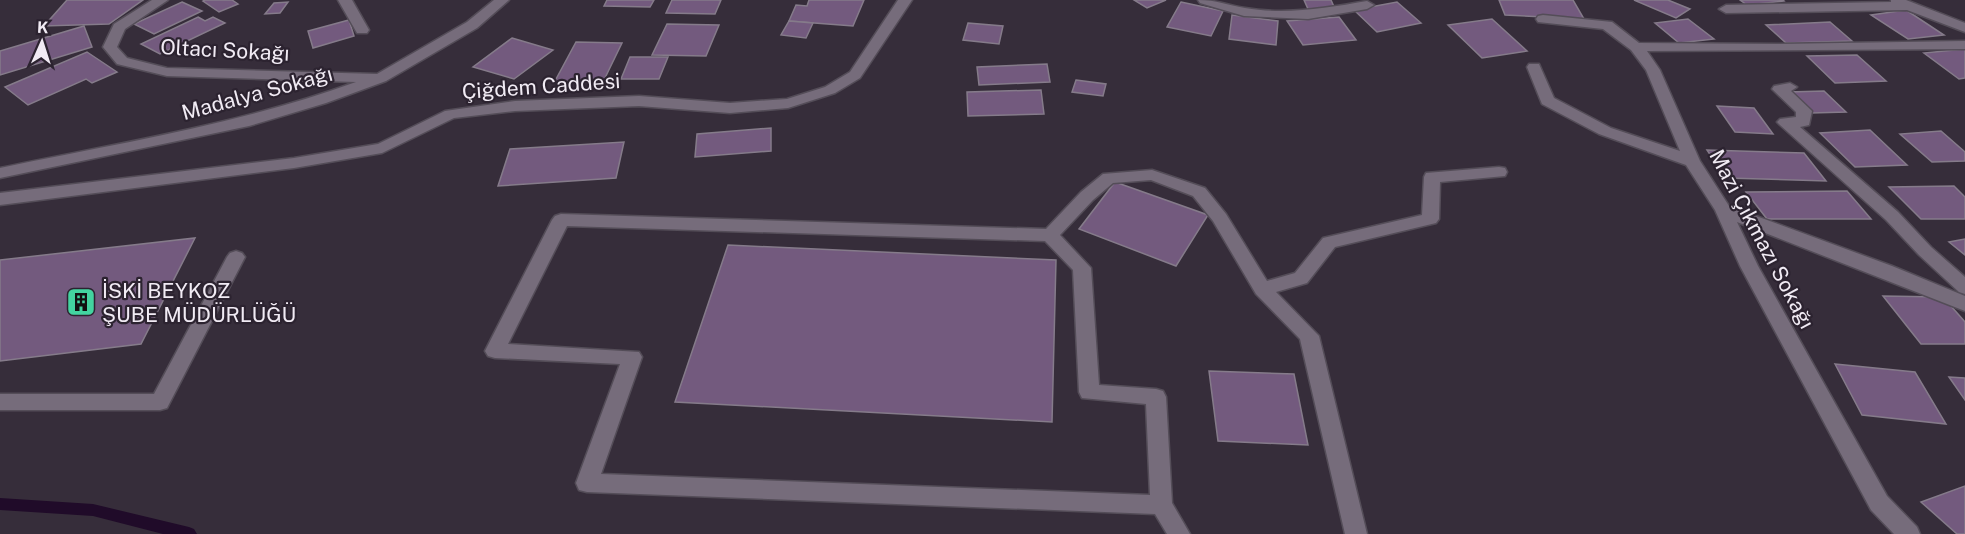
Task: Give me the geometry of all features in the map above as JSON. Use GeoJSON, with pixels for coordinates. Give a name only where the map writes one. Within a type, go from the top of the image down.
{"type":"FeatureCollection","features":[{"type":"Feature","properties":{"kind":"street","name":"Oltacı Sokağı"},"geometry":{"type":"LineString","coordinates":[[161,0],[119,27],[110,47],[122,62],[167,72],[381,78]]}},
{"type":"Feature","properties":{"kind":"street"},"geometry":{"type":"LineString","coordinates":[[345,0],[362,30]]}},
{"type":"Feature","properties":{"kind":"street","name":"Madalya Sokağı"},"geometry":{"type":"LineString","coordinates":[[0,173],[249,121],[321,100],[381,78],[472,25],[502,0]]}},
{"type":"Feature","properties":{"kind":"street","name":"Çiğdem Caddesi"},"geometry":{"type":"LineString","coordinates":[[0,199],[294,163],[382,148],[450,114],[515,106],[639,101],[730,108],[788,103],[830,90],[855,75],[905,0]]}},
{"type":"Feature","properties":{"kind":"street"},"geometry":{"type":"LineString","coordinates":[[1205,0],[1244,12],[1308,15],[1366,4]]}},
{"type":"Feature","properties":{"kind":"street"},"geometry":{"type":"LineString","coordinates":[[1726,9],[1901,3],[1965,28]]}},
{"type":"Feature","properties":{"kind":"street","name":"Mazi Çıkmazı Sokağı"},"geometry":{"type":"LineString","coordinates":[[1543,19],[1607,25],[1636,46],[1653,69],[1692,161],[1723,210],[1749,266],[1879,503],[1909,534]]}},
{"type":"Feature","properties":{"kind":"street"},"geometry":{"type":"LineString","coordinates":[[1636,46],[1779,48],[1965,45]]}},
{"type":"Feature","properties":{"kind":"street"},"geometry":{"type":"LineString","coordinates":[[1534,67],[1547,100],[1605,131],[1692,161]]}},
{"type":"Feature","properties":{"kind":"street"},"geometry":{"type":"LineString","coordinates":[[1790,87],[1779,89],[1804,111],[1804,122],[1785,122],[1892,216],[1925,251],[1965,287]]}},
{"type":"Feature","properties":{"kind":"street"},"geometry":{"type":"LineString","coordinates":[[1262,289],[1301,278],[1329,242],[1430,219],[1432,177],[1499,172]]}},
{"type":"Feature","properties":{"kind":"street"},"geometry":{"type":"LineString","coordinates":[[1050,235],[1087,196],[1109,178],[1152,175],[1199,192],[1220,218],[1262,289],[1310,336],[1356,534]]}},
{"type":"Feature","properties":{"kind":"street"},"geometry":{"type":"LineString","coordinates":[[1723,210],[1886,271],[1965,304]]}},
{"type":"Feature","properties":{"kind":"street"},"geometry":{"type":"LineString","coordinates":[[1161,505],[588,483],[632,357],[495,351],[561,220],[1050,235],[1082,268],[1089,392],[1156,397],[1161,505],[1179,534]]}},
{"type":"Feature","properties":{"kind":"street"},"geometry":{"type":"LineString","coordinates":[[0,402],[160,402],[236,257]]}},
{"type":"Feature","properties":{"kind":"building"},"geometry":{"type":"Polygon","coordinates":[[[67,0],[143,0],[109,24],[44,26],[67,0]]]}},
{"type":"Feature","properties":{"kind":"building"},"geometry":{"type":"Polygon","coordinates":[[[232,0],[238,4],[219,12],[203,1],[232,0]]]}},
{"type":"Feature","properties":{"kind":"building"},"geometry":{"type":"Polygon","coordinates":[[[607,0],[654,0],[650,7],[604,6],[607,0]]]}},
{"type":"Feature","properties":{"kind":"building"},"geometry":{"type":"Polygon","coordinates":[[[672,0],[721,0],[715,14],[666,13],[672,0]]]}},
{"type":"Feature","properties":{"kind":"building"},"geometry":{"type":"Polygon","coordinates":[[[809,0],[864,0],[853,26],[789,21],[796,5],[807,6],[809,0]]]}},
{"type":"Feature","properties":{"kind":"building"},"geometry":{"type":"Polygon","coordinates":[[[1134,0],[1166,0],[1147,8],[1134,0]]]}},
{"type":"Feature","properties":{"kind":"building"},"geometry":{"type":"Polygon","coordinates":[[[1304,0],[1331,0],[1335,9],[1308,9],[1304,0]]]}},
{"type":"Feature","properties":{"kind":"building"},"geometry":{"type":"Polygon","coordinates":[[[1499,0],[1573,0],[1584,19],[1505,15],[1499,0]]]}},
{"type":"Feature","properties":{"kind":"building"},"geometry":{"type":"Polygon","coordinates":[[[1634,0],[1668,0],[1690,9],[1676,18],[1634,0]]]}},
{"type":"Feature","properties":{"kind":"building"},"geometry":{"type":"Polygon","coordinates":[[[1740,0],[1783,0],[1784,1],[1747,5],[1740,0]]]}},
{"type":"Feature","properties":{"kind":"building"},"geometry":{"type":"Polygon","coordinates":[[[182,2],[202,11],[154,34],[134,24],[182,2]]]}},
{"type":"Feature","properties":{"kind":"building"},"geometry":{"type":"Polygon","coordinates":[[[288,2],[280,13],[265,14],[274,3],[288,2]]]}},
{"type":"Feature","properties":{"kind":"building"},"geometry":{"type":"Polygon","coordinates":[[[1181,2],[1223,11],[1211,36],[1167,27],[1181,2]]]}},
{"type":"Feature","properties":{"kind":"building"},"geometry":{"type":"Polygon","coordinates":[[[1397,2],[1421,23],[1377,32],[1354,10],[1397,2]]]}},
{"type":"Feature","properties":{"kind":"building"},"geometry":{"type":"Polygon","coordinates":[[[1906,10],[1944,35],[1908,39],[1871,15],[1906,10]]]}},
{"type":"Feature","properties":{"kind":"building"},"geometry":{"type":"Polygon","coordinates":[[[1232,15],[1278,21],[1276,45],[1229,39],[1232,15]]]}},
{"type":"Feature","properties":{"kind":"building"},"geometry":{"type":"Polygon","coordinates":[[[198,17],[205,21],[213,17],[225,23],[160,54],[141,44],[198,17]]]}},
{"type":"Feature","properties":{"kind":"building"},"geometry":{"type":"Polygon","coordinates":[[[1339,17],[1356,40],[1303,45],[1287,21],[1339,17]]]}},
{"type":"Feature","properties":{"kind":"building"},"geometry":{"type":"Polygon","coordinates":[[[1492,19],[1527,51],[1482,58],[1448,25],[1492,19]]]}},
{"type":"Feature","properties":{"kind":"building"},"geometry":{"type":"Polygon","coordinates":[[[1688,19],[1714,39],[1679,43],[1655,23],[1688,19]]]}},
{"type":"Feature","properties":{"kind":"building"},"geometry":{"type":"Polygon","coordinates":[[[349,20],[354,36],[313,48],[308,31],[349,20]]]}},
{"type":"Feature","properties":{"kind":"building"},"geometry":{"type":"Polygon","coordinates":[[[789,21],[813,23],[806,38],[781,35],[789,21]]]}},
{"type":"Feature","properties":{"kind":"building"},"geometry":{"type":"Polygon","coordinates":[[[1830,22],[1852,41],[1786,43],[1766,25],[1830,22]]]}},
{"type":"Feature","properties":{"kind":"building"},"geometry":{"type":"Polygon","coordinates":[[[968,23],[1003,26],[999,44],[963,40],[968,23]]]}},
{"type":"Feature","properties":{"kind":"building"},"geometry":{"type":"Polygon","coordinates":[[[667,24],[719,25],[706,56],[652,55],[667,24]]]}},
{"type":"Feature","properties":{"kind":"building"},"geometry":{"type":"Polygon","coordinates":[[[84,26],[92,47],[0,75],[0,51],[84,26]]]}},
{"type":"Feature","properties":{"kind":"building"},"geometry":{"type":"Polygon","coordinates":[[[512,38],[553,50],[514,79],[473,67],[512,38]]]}},
{"type":"Feature","properties":{"kind":"building"},"geometry":{"type":"Polygon","coordinates":[[[576,42],[622,43],[603,82],[555,81],[576,42]]]}},
{"type":"Feature","properties":{"kind":"building"},"geometry":{"type":"Polygon","coordinates":[[[1965,49],[1965,78],[1959,79],[1924,53],[1965,49]]]}},
{"type":"Feature","properties":{"kind":"building"},"geometry":{"type":"Polygon","coordinates":[[[87,52],[117,72],[92,83],[86,79],[28,105],[5,87],[87,52]]]}},
{"type":"Feature","properties":{"kind":"building"},"geometry":{"type":"Polygon","coordinates":[[[1857,55],[1886,81],[1835,83],[1807,56],[1857,55]]]}},
{"type":"Feature","properties":{"kind":"building"},"geometry":{"type":"Polygon","coordinates":[[[630,57],[668,57],[659,79],[621,79],[630,57]]]}},
{"type":"Feature","properties":{"kind":"building"},"geometry":{"type":"Polygon","coordinates":[[[1047,64],[1050,82],[979,85],[977,67],[1047,64]]]}},
{"type":"Feature","properties":{"kind":"building"},"geometry":{"type":"Polygon","coordinates":[[[1076,80],[1106,84],[1103,96],[1072,92],[1076,80]]]}},
{"type":"Feature","properties":{"kind":"building"},"geometry":{"type":"Polygon","coordinates":[[[1041,90],[1044,114],[968,116],[967,92],[1041,90]]]}},
{"type":"Feature","properties":{"kind":"building"},"geometry":{"type":"Polygon","coordinates":[[[1824,91],[1846,112],[1811,113],[1789,92],[1824,91]]]}},
{"type":"Feature","properties":{"kind":"building"},"geometry":{"type":"Polygon","coordinates":[[[1717,106],[1754,108],[1773,134],[1735,132],[1717,106]]]}},
{"type":"Feature","properties":{"kind":"building"},"geometry":{"type":"Polygon","coordinates":[[[771,128],[771,151],[695,157],[697,134],[771,128]]]}},
{"type":"Feature","properties":{"kind":"building"},"geometry":{"type":"Polygon","coordinates":[[[1870,130],[1907,165],[1855,167],[1820,133],[1870,130]]]}},
{"type":"Feature","properties":{"kind":"building"},"geometry":{"type":"Polygon","coordinates":[[[1941,131],[1965,152],[1965,161],[1932,162],[1900,134],[1941,131]]]}},
{"type":"Feature","properties":{"kind":"building"},"geometry":{"type":"Polygon","coordinates":[[[624,142],[616,178],[498,186],[510,149],[624,142]]]}},
{"type":"Feature","properties":{"kind":"building"},"geometry":{"type":"Polygon","coordinates":[[[1707,150],[1804,153],[1826,181],[1726,178],[1707,150]]]}},
{"type":"Feature","properties":{"kind":"building"},"geometry":{"type":"Polygon","coordinates":[[[1115,182],[1208,215],[1176,266],[1079,229],[1115,182]]]}},
{"type":"Feature","properties":{"kind":"building"},"geometry":{"type":"Polygon","coordinates":[[[1954,186],[1965,197],[1965,219],[1921,219],[1889,187],[1954,186]]]}},
{"type":"Feature","properties":{"kind":"building"},"geometry":{"type":"Polygon","coordinates":[[[1847,191],[1871,219],[1767,219],[1746,192],[1847,191]]]}},
{"type":"Feature","properties":{"kind":"building","name":"İSKİ BEYKOZ ŞUBE MÜDÜRLÜĞÜ"},"geometry":{"type":"Polygon","coordinates":[[[195,238],[141,344],[0,361],[0,260],[195,238]]]}},
{"type":"Feature","properties":{"kind":"building"},"geometry":{"type":"Polygon","coordinates":[[[1965,239],[1965,255],[1949,242],[1965,239]]]}},
{"type":"Feature","properties":{"kind":"building"},"geometry":{"type":"Polygon","coordinates":[[[728,245],[1056,260],[1052,422],[675,402],[728,245]]]}},
{"type":"Feature","properties":{"kind":"building"},"geometry":{"type":"Polygon","coordinates":[[[1883,296],[1943,297],[1965,322],[1965,344],[1921,344],[1883,296]]]}},
{"type":"Feature","properties":{"kind":"building"},"geometry":{"type":"Polygon","coordinates":[[[1835,364],[1915,372],[1946,424],[1862,415],[1835,364]]]}},
{"type":"Feature","properties":{"kind":"building"},"geometry":{"type":"Polygon","coordinates":[[[1209,371],[1294,374],[1308,445],[1218,441],[1209,371]]]}},
{"type":"Feature","properties":{"kind":"building"},"geometry":{"type":"Polygon","coordinates":[[[1949,377],[1965,378],[1965,400],[1949,377]]]}},
{"type":"Feature","properties":{"kind":"building"},"geometry":{"type":"Polygon","coordinates":[[[1965,486],[1965,534],[1957,534],[1921,502],[1965,486]]]}},
{"type":"Feature","properties":{"kind":"waterway"},"geometry":{"type":"LineString","coordinates":[[0,504],[93,510],[189,534]]}},
{"type":"Feature","properties":{"kind":"place","name":"İSKİ BEYKOZ ŞUBE MÜDÜRLÜĞÜ"},"geometry":{"type":"Point","coordinates":[81,302]}}]}
